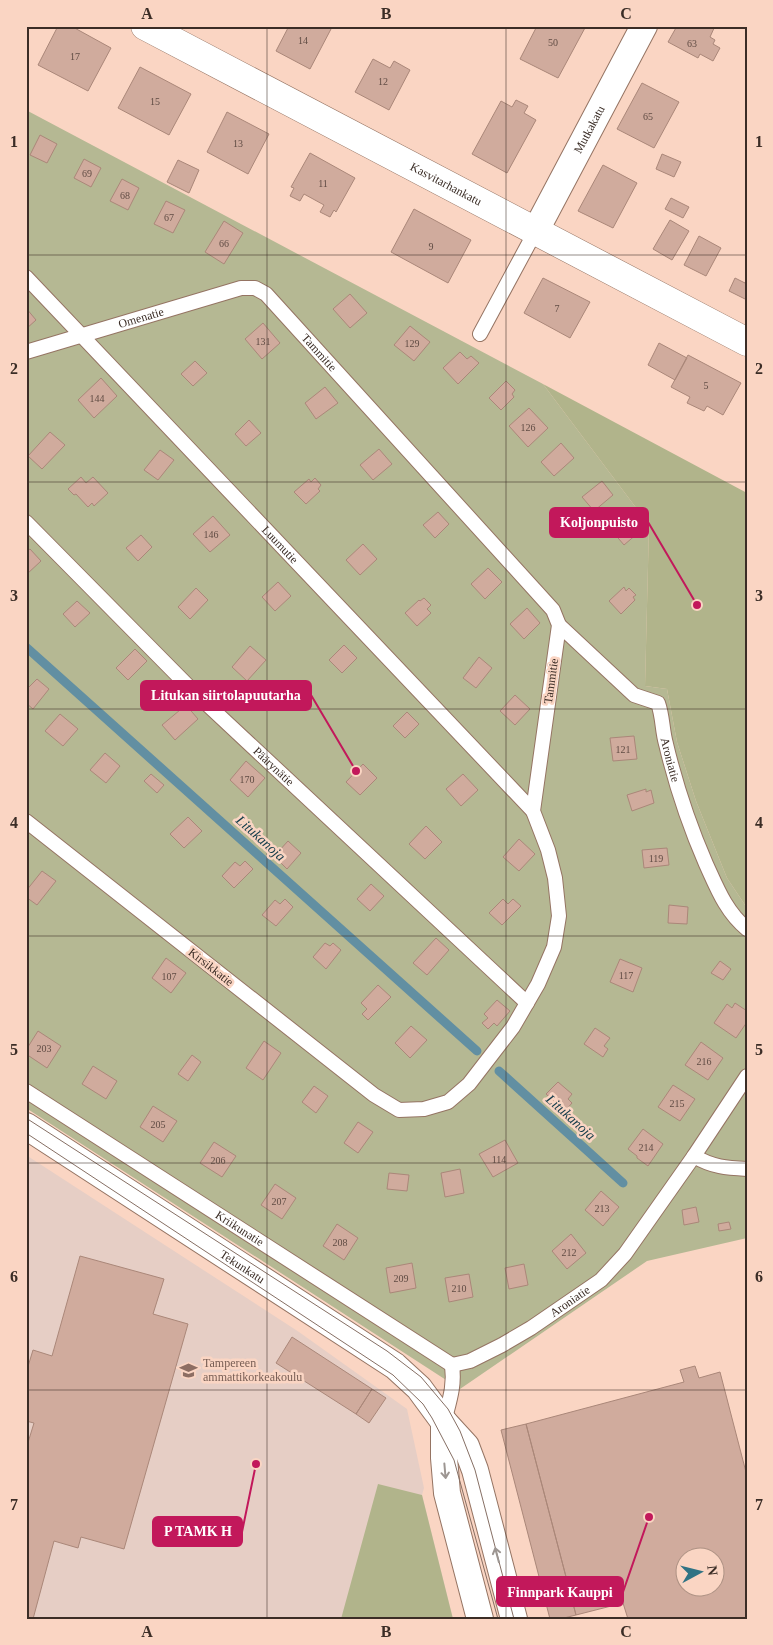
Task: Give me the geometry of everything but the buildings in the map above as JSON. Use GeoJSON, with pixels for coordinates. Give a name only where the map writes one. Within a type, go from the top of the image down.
{"type":"FeatureCollection","features":[{"type":"Feature","properties":{"kind":"street","name":"Kasvitarhankatu"},"geometry":{"type":"LineString","coordinates":[[145,26],[747,342]]}},
{"type":"Feature","properties":{"kind":"street","name":"Mutkakatu"},"geometry":{"type":"LineString","coordinates":[[535,232],[644,26]]}},
{"type":"Feature","properties":{"kind":"street","name":"Tekunkatu"},"geometry":{"type":"LineString","coordinates":[[26,1126],[395,1366],[419,1388],[444,1422],[466,1446],[472,1462],[514,1619]]}},
{"type":"Feature","properties":{"kind":"street"},"geometry":{"type":"LineString","coordinates":[[444,1422],[444,1458],[447,1493],[480,1619]]}},
{"type":"Feature","properties":{"kind":"lane"},"geometry":{"type":"LineString","coordinates":[[480,334],[535,232]]}},
{"type":"Feature","properties":{"kind":"lane","name":"Luumutie"},"geometry":{"type":"LineString","coordinates":[[26,277],[533,810]]}},
{"type":"Feature","properties":{"kind":"lane","name":"Omenatie"},"geometry":{"type":"LineString","coordinates":[[26,352],[241,288],[255,288]]}},
{"type":"Feature","properties":{"kind":"lane","name":"Tammitie"},"geometry":{"type":"LineString","coordinates":[[255,288],[266,294],[553,610],[559,625],[533,810],[548,850],[555,878],[559,916],[554,947],[538,984],[513,1027],[469,1084],[448,1102],[424,1109],[399,1110]]}},
{"type":"Feature","properties":{"kind":"lane","name":"Päärynätie"},"geometry":{"type":"LineString","coordinates":[[26,522],[195,693],[527,1003]]}},
{"type":"Feature","properties":{"kind":"lane","name":"Aroniatie"},"geometry":{"type":"LineString","coordinates":[[559,625],[634,695],[658,703],[662,715],[663,735],[691,830],[721,898],[737,921],[747,928]]}},
{"type":"Feature","properties":{"kind":"lane","name":"Kirsikkatie"},"geometry":{"type":"LineString","coordinates":[[26,820],[374,1095],[399,1110]]}},
{"type":"Feature","properties":{"kind":"lane","name":"Aroniatie"},"geometry":{"type":"LineString","coordinates":[[452,1365],[470,1361],[502,1345],[531,1328],[601,1280],[626,1254],[747,1076]]}},
{"type":"Feature","properties":{"kind":"lane","name":"Kriikunatie"},"geometry":{"type":"LineString","coordinates":[[26,1091],[452,1365]]}},
{"type":"Feature","properties":{"kind":"lane"},"geometry":{"type":"LineString","coordinates":[[694,1156],[706,1163],[723,1168],[747,1169]]}},
{"type":"Feature","properties":{"kind":"lane"},"geometry":{"type":"LineString","coordinates":[[444,1422],[452,1394],[454,1379],[452,1365]]}},
{"type":"Feature","properties":{"kind":"shaded area","name":"Tampereen ammattikorkeakoulu"},"geometry":{"type":"Polygon","coordinates":[[[26,1155],[299,1332],[407,1409],[424,1488],[422,1495],[453,1619],[26,1619],[26,1155]]]}},
{"type":"Feature","properties":{"kind":"green space"},"geometry":{"type":"Polygon","coordinates":[[[26,110],[543,384],[649,525],[645,686],[667,689],[677,742],[696,801],[727,878],[747,908],[747,1238],[647,1261],[460,1389],[26,1108],[26,110]]]}},
{"type":"Feature","properties":{"kind":"green space"},"geometry":{"type":"Polygon","coordinates":[[[543,384],[747,493],[747,908],[727,878],[696,801],[677,742],[667,689],[645,686],[649,525],[543,384]]]}},
{"type":"Feature","properties":{"kind":"green space"},"geometry":{"type":"Polygon","coordinates":[[[378,1484],[422,1495],[453,1619],[341,1619],[378,1484]]]}},
{"type":"Feature","properties":{"kind":"waterway","name":"Litukanoja"},"geometry":{"type":"LineString","coordinates":[[26,647],[477,1051]]}},
{"type":"Feature","properties":{"kind":"waterway","name":"Litukanoja"},"geometry":{"type":"LineString","coordinates":[[499,1071],[623,1183]]}},
{"type":"Feature","properties":{"kind":"tram line"},"geometry":{"type":"LineString","coordinates":[[26,1118],[387,1351],[421,1377],[448,1409],[460,1431],[475,1470],[514,1619]]}},
{"type":"Feature","properties":{"kind":"tram line"},"geometry":{"type":"LineString","coordinates":[[26,1133],[393,1375],[423,1404],[454,1460],[498,1619]]}},
{"type":"Feature","properties":{"kind":"place","name":"Koljonpuisto"},"geometry":{"type":"Point","coordinates":[697,605]}},
{"type":"Feature","properties":{"kind":"place","name":"Litukan siirtolapuutarha"},"geometry":{"type":"Point","coordinates":[356,771]}},
{"type":"Feature","properties":{"kind":"place","name":"Tampereen ammattikorkeakoulu"},"geometry":{"type":"Point","coordinates":[189,1370]}},
{"type":"Feature","properties":{"kind":"place","name":"P TAMK H"},"geometry":{"type":"Point","coordinates":[256,1464]}},
{"type":"Feature","properties":{"kind":"place","name":"Finnpark Kauppi"},"geometry":{"type":"Point","coordinates":[649,1517]}}]}
